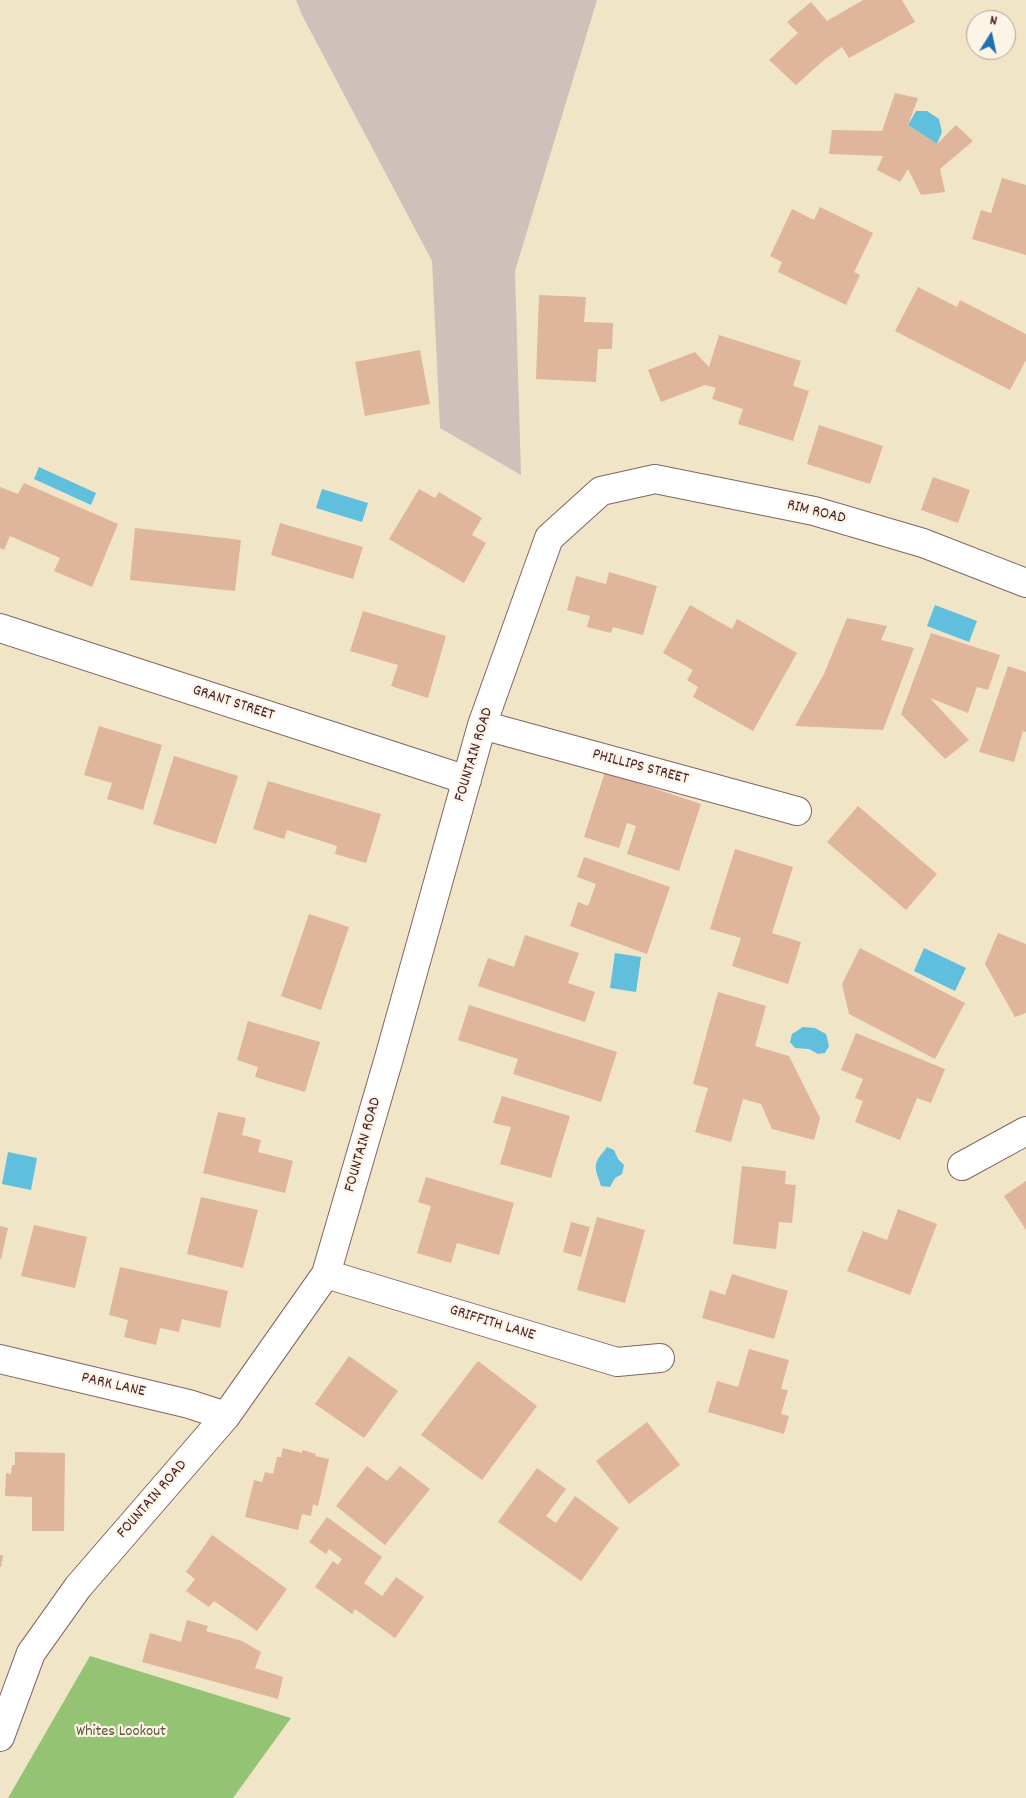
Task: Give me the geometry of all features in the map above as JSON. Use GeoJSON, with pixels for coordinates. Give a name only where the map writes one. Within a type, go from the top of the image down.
{"type":"FeatureCollection","features":[{"type":"Feature","properties":{"kind":"street","name":"RIM ROAD"},"geometry":{"type":"LineString","coordinates":[[600,491],[655,479],[814,511],[923,544],[1026,583]]}},
{"type":"Feature","properties":{"kind":"street","name":"FOUNTAIN ROAD"},"geometry":{"type":"LineString","coordinates":[[0,1737],[31,1653],[78,1588],[226,1416],[326,1274],[389,1058],[482,725],[549,538],[600,491]]}},
{"type":"Feature","properties":{"kind":"street","name":"GRANT STREET"},"geometry":{"type":"LineString","coordinates":[[0,628],[467,780]]}},
{"type":"Feature","properties":{"kind":"street","name":"PHILLIPS STREET"},"geometry":{"type":"LineString","coordinates":[[482,725],[797,811]]}},
{"type":"Feature","properties":{"kind":"street"},"geometry":{"type":"LineString","coordinates":[[962,1166],[1026,1131]]}},
{"type":"Feature","properties":{"kind":"street","name":"GRIFFITH LANE"},"geometry":{"type":"LineString","coordinates":[[326,1274],[616,1362],[660,1358]]}},
{"type":"Feature","properties":{"kind":"street","name":"PARK LANE"},"geometry":{"type":"LineString","coordinates":[[0,1359],[189,1404],[226,1416]]}},
{"type":"Feature","properties":{"kind":"shaded area"},"geometry":{"type":"Polygon","coordinates":[[[296,0],[597,0],[515,271],[521,475],[440,428],[432,261],[302,15],[296,0]]]}},
{"type":"Feature","properties":{"kind":"green space","name":"Whites Lookout"},"geometry":{"type":"Polygon","coordinates":[[[90,1656],[291,1718],[233,1798],[8,1798],[90,1656]]]}},
{"type":"Feature","properties":{"kind":"water"},"geometry":{"type":"Polygon","coordinates":[[[916,111],[927,111],[939,119],[942,132],[937,144],[908,125],[916,111]]]}},
{"type":"Feature","properties":{"kind":"water"},"geometry":{"type":"Polygon","coordinates":[[[39,467],[96,493],[91,505],[34,479],[39,467]]]}},
{"type":"Feature","properties":{"kind":"water"},"geometry":{"type":"Polygon","coordinates":[[[322,489],[368,503],[362,522],[316,508],[322,489]]]}},
{"type":"Feature","properties":{"kind":"water"},"geometry":{"type":"Polygon","coordinates":[[[935,605],[977,621],[969,642],[927,626],[935,605]]]}},
{"type":"Feature","properties":{"kind":"water"},"geometry":{"type":"Polygon","coordinates":[[[924,948],[966,968],[955,991],[914,971],[924,948]]]}},
{"type":"Feature","properties":{"kind":"water"},"geometry":{"type":"Polygon","coordinates":[[[615,953],[641,957],[636,992],[610,988],[615,953]]]}},
{"type":"Feature","properties":{"kind":"water"},"geometry":{"type":"Polygon","coordinates":[[[803,1027],[815,1028],[826,1034],[829,1046],[825,1053],[818,1054],[809,1049],[795,1048],[790,1042],[792,1034],[803,1027]]]}},
{"type":"Feature","properties":{"kind":"water"},"geometry":{"type":"Polygon","coordinates":[[[607,1147],[614,1150],[618,1159],[624,1165],[622,1174],[615,1178],[610,1187],[601,1186],[596,1167],[598,1159],[607,1147]]]}},
{"type":"Feature","properties":{"kind":"water"},"geometry":{"type":"Polygon","coordinates":[[[8,1152],[37,1158],[31,1190],[2,1184],[8,1152]]]}},
{"type":"Feature","properties":{"kind":"building"},"geometry":{"type":"Polygon","coordinates":[[[863,0],[902,0],[915,22],[849,58],[842,47],[796,85],[769,60],[798,33],[787,22],[811,2],[827,21],[863,0]]]}},
{"type":"Feature","properties":{"kind":"building"},"geometry":{"type":"Polygon","coordinates":[[[895,93],[918,98],[908,125],[937,144],[956,125],[973,141],[940,169],[945,192],[921,195],[908,169],[900,182],[877,170],[883,156],[829,154],[832,130],[882,131],[895,93]]]}},
{"type":"Feature","properties":{"kind":"building"},"geometry":{"type":"Polygon","coordinates":[[[1002,178],[1026,185],[1026,255],[972,239],[981,210],[991,213],[1002,178]]]}},
{"type":"Feature","properties":{"kind":"building"},"geometry":{"type":"Polygon","coordinates":[[[820,207],[873,233],[854,272],[860,275],[846,305],[778,272],[782,262],[770,256],[792,209],[814,220],[820,207]]]}},
{"type":"Feature","properties":{"kind":"building"},"geometry":{"type":"Polygon","coordinates":[[[918,287],[957,307],[960,300],[1026,334],[1026,360],[1010,390],[895,331],[918,287]]]}},
{"type":"Feature","properties":{"kind":"building"},"geometry":{"type":"Polygon","coordinates":[[[539,295],[586,297],[584,322],[613,323],[612,349],[598,349],[596,382],[536,379],[539,295]]]}},
{"type":"Feature","properties":{"kind":"building"},"geometry":{"type":"Polygon","coordinates":[[[719,335],[801,361],[793,386],[809,391],[793,441],[738,424],[743,409],[712,399],[716,388],[705,385],[661,402],[648,370],[695,352],[709,367],[719,335]]]}},
{"type":"Feature","properties":{"kind":"building"},"geometry":{"type":"Polygon","coordinates":[[[420,350],[430,404],[365,416],[355,362],[420,350]]]}},
{"type":"Feature","properties":{"kind":"building"},"geometry":{"type":"Polygon","coordinates":[[[819,425],[883,446],[870,484],[807,464],[819,425]]]}},
{"type":"Feature","properties":{"kind":"building"},"geometry":{"type":"Polygon","coordinates":[[[933,477],[970,490],[958,523],[921,510],[933,477]]]}},
{"type":"Feature","properties":{"kind":"building"},"geometry":{"type":"Polygon","coordinates":[[[24,483],[118,524],[92,587],[54,571],[60,558],[10,536],[4,550],[0,548],[0,487],[18,494],[24,483]]]}},
{"type":"Feature","properties":{"kind":"building"},"geometry":{"type":"Polygon","coordinates":[[[419,489],[435,498],[439,492],[482,518],[472,535],[486,543],[464,583],[389,539],[419,489]]]}},
{"type":"Feature","properties":{"kind":"building"},"geometry":{"type":"Polygon","coordinates":[[[280,523],[363,547],[353,579],[271,555],[280,523]]]}},
{"type":"Feature","properties":{"kind":"building"},"geometry":{"type":"Polygon","coordinates":[[[135,528],[241,540],[235,591],[130,580],[135,528]]]}},
{"type":"Feature","properties":{"kind":"building"},"geometry":{"type":"Polygon","coordinates":[[[609,572],[657,586],[643,635],[613,627],[611,633],[587,627],[590,616],[567,610],[576,576],[606,584],[609,572]]]}},
{"type":"Feature","properties":{"kind":"building"},"geometry":{"type":"Polygon","coordinates":[[[690,605],[732,629],[737,619],[797,653],[753,731],[693,697],[698,687],[687,680],[693,670],[663,653],[690,605]]]}},
{"type":"Feature","properties":{"kind":"building"},"geometry":{"type":"Polygon","coordinates":[[[363,611],[446,636],[428,698],[391,686],[398,665],[350,651],[363,611]]]}},
{"type":"Feature","properties":{"kind":"building"},"geometry":{"type":"Polygon","coordinates":[[[847,618],[887,626],[881,640],[914,648],[883,730],[795,726],[824,674],[847,618]]]}},
{"type":"Feature","properties":{"kind":"building"},"geometry":{"type":"Polygon","coordinates":[[[931,633],[1000,655],[988,690],[977,687],[968,713],[930,698],[969,740],[945,759],[901,714],[931,633]]]}},
{"type":"Feature","properties":{"kind":"building"},"geometry":{"type":"Polygon","coordinates":[[[1008,666],[1026,672],[1026,732],[1023,731],[1014,762],[979,752],[1008,666]]]}},
{"type":"Feature","properties":{"kind":"building"},"geometry":{"type":"Polygon","coordinates":[[[99,726],[162,745],[143,810],[107,799],[112,783],[84,775],[99,726]]]}},
{"type":"Feature","properties":{"kind":"building"},"geometry":{"type":"Polygon","coordinates":[[[174,756],[238,776],[216,844],[153,824],[174,756]]]}},
{"type":"Feature","properties":{"kind":"building"},"geometry":{"type":"Polygon","coordinates":[[[605,772],[701,804],[679,871],[627,854],[636,826],[627,823],[619,848],[584,837],[605,772]]]}},
{"type":"Feature","properties":{"kind":"building"},"geometry":{"type":"Polygon","coordinates":[[[268,781],[381,814],[366,863],[335,854],[337,846],[287,830],[284,839],[253,829],[268,781]]]}},
{"type":"Feature","properties":{"kind":"building"},"geometry":{"type":"Polygon","coordinates":[[[858,806],[937,874],[906,910],[827,842],[858,806]]]}},
{"type":"Feature","properties":{"kind":"building"},"geometry":{"type":"Polygon","coordinates":[[[735,849],[793,867],[772,933],[801,942],[788,984],[732,966],[741,938],[710,929],[735,849]]]}},
{"type":"Feature","properties":{"kind":"building"},"geometry":{"type":"Polygon","coordinates":[[[584,857],[670,887],[647,954],[570,926],[578,902],[588,906],[596,884],[577,877],[584,857]]]}},
{"type":"Feature","properties":{"kind":"building"},"geometry":{"type":"Polygon","coordinates":[[[309,914],[349,927],[321,1010],[281,996],[309,914]]]}},
{"type":"Feature","properties":{"kind":"building"},"geometry":{"type":"Polygon","coordinates":[[[998,933],[1026,944],[1026,1013],[1015,1017],[985,964],[998,933]]]}},
{"type":"Feature","properties":{"kind":"building"},"geometry":{"type":"Polygon","coordinates":[[[525,935],[579,953],[568,983],[595,992],[585,1022],[478,986],[488,958],[514,967],[525,935]]]}},
{"type":"Feature","properties":{"kind":"building"},"geometry":{"type":"Polygon","coordinates":[[[860,948],[965,1003],[935,1059],[849,1014],[842,984],[860,948]]]}},
{"type":"Feature","properties":{"kind":"building"},"geometry":{"type":"Polygon","coordinates":[[[718,992],[766,1006],[755,1046],[789,1056],[820,1118],[814,1140],[772,1129],[761,1104],[743,1099],[731,1142],[695,1132],[708,1088],[693,1084],[718,992]]]}},
{"type":"Feature","properties":{"kind":"building"},"geometry":{"type":"Polygon","coordinates":[[[469,1005],[617,1052],[601,1102],[513,1074],[518,1059],[458,1040],[469,1005]]]}},
{"type":"Feature","properties":{"kind":"building"},"geometry":{"type":"Polygon","coordinates":[[[248,1021],[320,1042],[305,1092],[255,1077],[258,1067],[237,1060],[248,1021]]]}},
{"type":"Feature","properties":{"kind":"building"},"geometry":{"type":"Polygon","coordinates":[[[856,1033],[945,1069],[931,1103],[917,1098],[900,1140],[855,1122],[863,1101],[855,1098],[863,1079],[841,1070],[856,1033]]]}},
{"type":"Feature","properties":{"kind":"building"},"geometry":{"type":"Polygon","coordinates":[[[502,1096],[570,1116],[551,1178],[500,1164],[511,1127],[493,1123],[502,1096]]]}},
{"type":"Feature","properties":{"kind":"building"},"geometry":{"type":"Polygon","coordinates":[[[218,1112],[246,1118],[242,1135],[261,1140],[258,1152],[293,1161],[285,1193],[203,1173],[218,1112]]]}},
{"type":"Feature","properties":{"kind":"building"},"geometry":{"type":"Polygon","coordinates":[[[742,1166],[786,1171],[785,1184],[796,1185],[792,1223],[779,1222],[776,1249],[733,1244],[742,1166]]]}},
{"type":"Feature","properties":{"kind":"building"},"geometry":{"type":"Polygon","coordinates":[[[426,1177],[514,1203],[499,1255],[457,1243],[451,1263],[417,1253],[431,1206],[418,1202],[426,1177]]]}},
{"type":"Feature","properties":{"kind":"building"},"geometry":{"type":"Polygon","coordinates":[[[1026,1181],[1026,1230],[1004,1196],[1026,1181]]]}},
{"type":"Feature","properties":{"kind":"building"},"geometry":{"type":"Polygon","coordinates":[[[201,1197],[258,1210],[243,1268],[187,1254],[201,1197]]]}},
{"type":"Feature","properties":{"kind":"building"},"geometry":{"type":"Polygon","coordinates":[[[898,1209],[937,1224],[910,1295],[847,1271],[863,1231],[887,1240],[898,1209]]]}},
{"type":"Feature","properties":{"kind":"building"},"geometry":{"type":"Polygon","coordinates":[[[597,1217],[645,1230],[625,1303],[577,1290],[597,1217]]]}},
{"type":"Feature","properties":{"kind":"building"},"geometry":{"type":"Polygon","coordinates":[[[571,1222],[590,1227],[581,1257],[563,1252],[571,1222]]]}},
{"type":"Feature","properties":{"kind":"building"},"geometry":{"type":"Polygon","coordinates":[[[34,1225],[87,1237],[75,1288],[21,1276],[34,1225]]]}},
{"type":"Feature","properties":{"kind":"building"},"geometry":{"type":"Polygon","coordinates":[[[0,1226],[8,1228],[1,1259],[0,1259],[0,1226]]]}},
{"type":"Feature","properties":{"kind":"building"},"geometry":{"type":"Polygon","coordinates":[[[120,1267],[228,1291],[220,1328],[182,1319],[179,1332],[160,1328],[156,1345],[124,1337],[128,1320],[109,1315],[120,1267]]]}},
{"type":"Feature","properties":{"kind":"building"},"geometry":{"type":"Polygon","coordinates":[[[732,1274],[788,1291],[774,1339],[702,1318],[710,1290],[725,1295],[732,1274]]]}},
{"type":"Feature","properties":{"kind":"building"},"geometry":{"type":"Polygon","coordinates":[[[749,1349],[789,1360],[781,1389],[788,1390],[781,1414],[789,1416],[784,1434],[708,1412],[717,1381],[738,1387],[749,1349]]]}},
{"type":"Feature","properties":{"kind":"building"},"geometry":{"type":"Polygon","coordinates":[[[349,1356],[398,1391],[364,1438],[315,1404],[349,1356]]]}},
{"type":"Feature","properties":{"kind":"building"},"geometry":{"type":"Polygon","coordinates":[[[478,1361],[537,1406],[482,1480],[421,1435],[478,1361]]]}},
{"type":"Feature","properties":{"kind":"building"},"geometry":{"type":"Polygon","coordinates":[[[647,1422],[680,1465],[629,1504],[596,1461],[647,1422]]]}},
{"type":"Feature","properties":{"kind":"building"},"geometry":{"type":"Polygon","coordinates":[[[283,1448],[302,1453],[302,1450],[316,1454],[315,1456],[329,1459],[318,1506],[313,1504],[311,1516],[302,1514],[298,1530],[245,1517],[254,1480],[262,1482],[265,1472],[273,1474],[277,1457],[281,1457],[283,1448]]]}},
{"type":"Feature","properties":{"kind":"building"},"geometry":{"type":"Polygon","coordinates":[[[15,1452],[65,1453],[64,1531],[32,1531],[32,1497],[5,1496],[6,1473],[11,1474],[12,1465],[15,1465],[15,1452]]]}},
{"type":"Feature","properties":{"kind":"building"},"geometry":{"type":"Polygon","coordinates":[[[367,1466],[387,1481],[400,1466],[430,1489],[385,1545],[336,1506],[367,1466]]]}},
{"type":"Feature","properties":{"kind":"building"},"geometry":{"type":"Polygon","coordinates":[[[537,1468],[566,1489],[546,1516],[556,1523],[575,1496],[619,1528],[581,1581],[498,1522],[537,1468]]]}},
{"type":"Feature","properties":{"kind":"building"},"geometry":{"type":"Polygon","coordinates":[[[327,1517],[382,1557],[364,1583],[382,1596],[396,1577],[424,1597],[395,1638],[355,1609],[352,1614],[315,1587],[333,1561],[338,1565],[342,1559],[329,1549],[326,1554],[309,1542],[327,1517]]]}},
{"type":"Feature","properties":{"kind":"building"},"geometry":{"type":"Polygon","coordinates":[[[212,1535],[287,1589],[257,1631],[214,1601],[209,1607],[186,1591],[195,1579],[186,1572],[212,1535]]]}},
{"type":"Feature","properties":{"kind":"building"},"geometry":{"type":"Polygon","coordinates":[[[0,1555],[3,1555],[1,1567],[0,1567],[0,1555]]]}},
{"type":"Feature","properties":{"kind":"building"},"geometry":{"type":"Polygon","coordinates":[[[187,1620],[208,1626],[206,1631],[242,1641],[261,1652],[255,1668],[283,1677],[278,1699],[142,1662],[150,1633],[181,1642],[187,1620]]]}}]}
